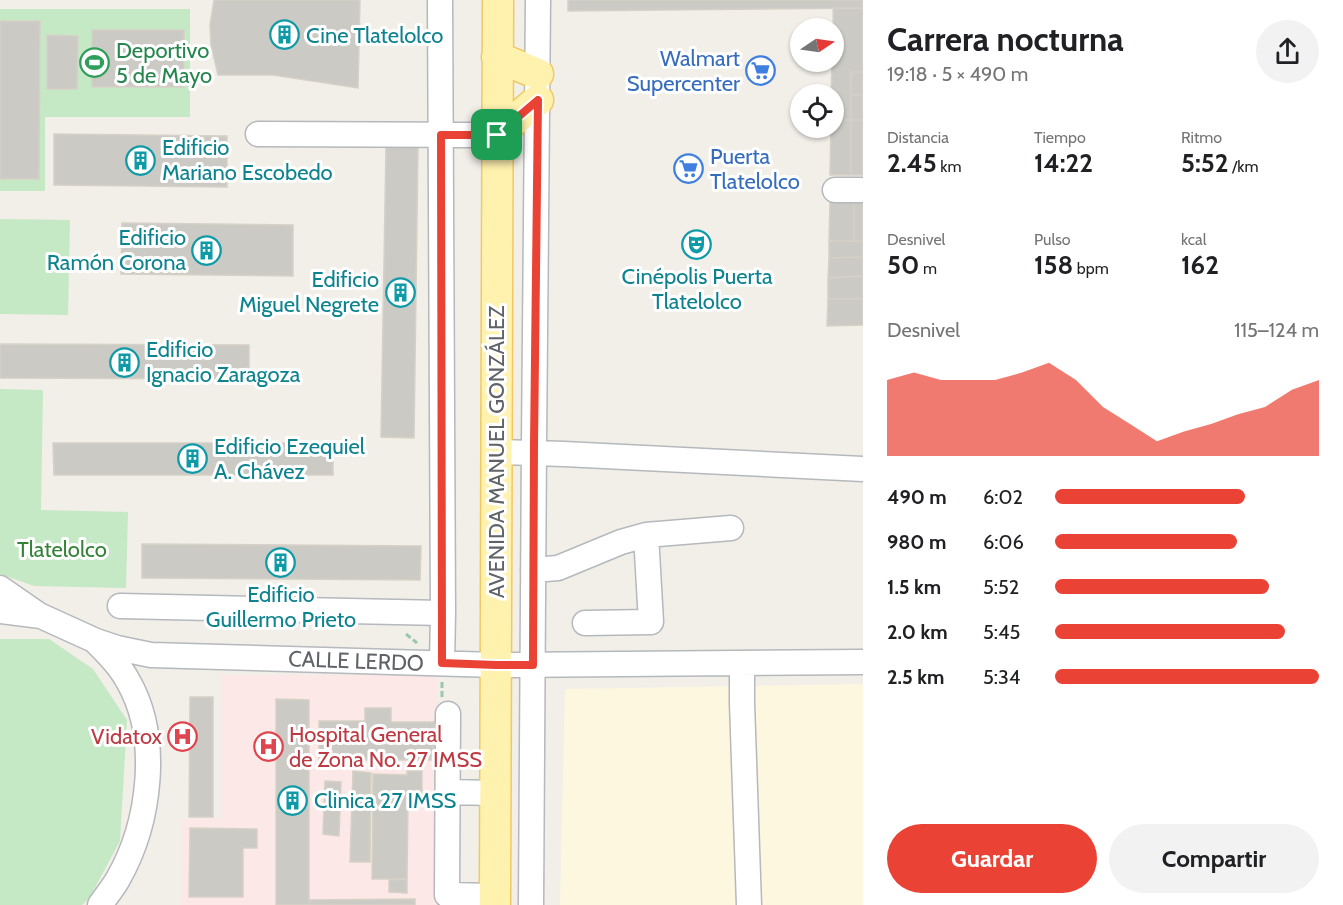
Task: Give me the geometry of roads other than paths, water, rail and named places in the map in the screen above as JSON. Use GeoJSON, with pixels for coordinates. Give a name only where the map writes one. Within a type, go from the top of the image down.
{"type":"FeatureCollection","features":[{"type":"Feature","properties":{"kind":"main road","name":"AVENIDA MANUEL GONZÁLEZ"},"geometry":{"type":"LineString","coordinates":[[495,900],[498,0]]}},
{"type":"Feature","properties":{"kind":"main road"},"geometry":{"type":"LineString","coordinates":[[497,57],[538,87],[497,135]]}},
{"type":"Feature","properties":{"kind":"street"},"geometry":{"type":"LineString","coordinates":[[440,0],[442,663]]}},
{"type":"Feature","properties":{"kind":"street"},"geometry":{"type":"LineString","coordinates":[[531,905],[538,0]]}},
{"type":"Feature","properties":{"kind":"street"},"geometry":{"type":"LineString","coordinates":[[258,134],[497,135]]}},
{"type":"Feature","properties":{"kind":"street"},"geometry":{"type":"LineString","coordinates":[[835,190],[863,190]]}},
{"type":"Feature","properties":{"kind":"street"},"geometry":{"type":"LineString","coordinates":[[496,452],[863,469]]}},
{"type":"Feature","properties":{"kind":"street"},"geometry":{"type":"LineString","coordinates":[[533,570],[558,568],[621,542],[646,535],[730,528]]}},
{"type":"Feature","properties":{"kind":"street"},"geometry":{"type":"LineString","coordinates":[[585,623],[651,622],[646,535]]}},
{"type":"Feature","properties":{"kind":"street"},"geometry":{"type":"LineString","coordinates":[[0,588],[41,616]]}},
{"type":"Feature","properties":{"kind":"street"},"geometry":{"type":"LineString","coordinates":[[120,606],[443,613]]}},
{"type":"Feature","properties":{"kind":"street","name":"CALLE LERDO"},"geometry":{"type":"LineString","coordinates":[[0,611],[41,616],[96,641],[151,655],[496,665],[863,662]]}},
{"type":"Feature","properties":{"kind":"street"},"geometry":{"type":"LineString","coordinates":[[96,641],[119,666],[130,683],[145,726],[148,748],[147,791],[138,831],[118,879],[100,905]]}},
{"type":"Feature","properties":{"kind":"street"},"geometry":{"type":"LineString","coordinates":[[742,663],[749,905]]}},
{"type":"Feature","properties":{"kind":"street"},"geometry":{"type":"LineString","coordinates":[[447,714],[447,895],[495,900]]}},
{"type":"Feature","properties":{"kind":"street"},"geometry":{"type":"LineString","coordinates":[[448,792],[495,793]]}},
{"type":"Feature","properties":{"kind":"place","name":"Cine Tlatelolco"},"geometry":{"type":"Point","coordinates":[285,35]}},
{"type":"Feature","properties":{"kind":"place","name":"Deportivo 5 de Mayo"},"geometry":{"type":"Point","coordinates":[95,63]}},
{"type":"Feature","properties":{"kind":"place","name":"Walmart Supercenter"},"geometry":{"type":"Point","coordinates":[761,71]}},
{"type":"Feature","properties":{"kind":"place","name":"Edificio Mariano Escobedo"},"geometry":{"type":"Point","coordinates":[141,160]}},
{"type":"Feature","properties":{"kind":"place","name":"Puerta Tlatelolco"},"geometry":{"type":"Point","coordinates":[689,169]}},
{"type":"Feature","properties":{"kind":"place","name":"Cinépolis Puerta Tlatelolco"},"geometry":{"type":"Point","coordinates":[697,244]}},
{"type":"Feature","properties":{"kind":"place","name":"Edificio Ramón Corona"},"geometry":{"type":"Point","coordinates":[207,250]}},
{"type":"Feature","properties":{"kind":"place","name":"Edificio Miguel Negrete"},"geometry":{"type":"Point","coordinates":[400,292]}},
{"type":"Feature","properties":{"kind":"place","name":"Edificio Ignacio Zaragoza"},"geometry":{"type":"Point","coordinates":[125,362]}},
{"type":"Feature","properties":{"kind":"place","name":"Edificio Ezequiel A. Chávez"},"geometry":{"type":"Point","coordinates":[193,459]}},
{"type":"Feature","properties":{"kind":"place","name":"Edificio Guillermo Prieto"},"geometry":{"type":"Point","coordinates":[281,562]}},
{"type":"Feature","properties":{"kind":"place","name":"Vidatox"},"geometry":{"type":"Point","coordinates":[183,736]}},
{"type":"Feature","properties":{"kind":"place","name":"Hospital General de Zona No. 27 IMSS"},"geometry":{"type":"Point","coordinates":[268,747]}},
{"type":"Feature","properties":{"kind":"place","name":"Clinica 27 IMSS"},"geometry":{"type":"Point","coordinates":[293,800]}},
{"type":"Feature","properties":{"kind":"park label","name":"Tlatelolco"},"geometry":{"type":"Point","coordinates":[62,549]}}]}
